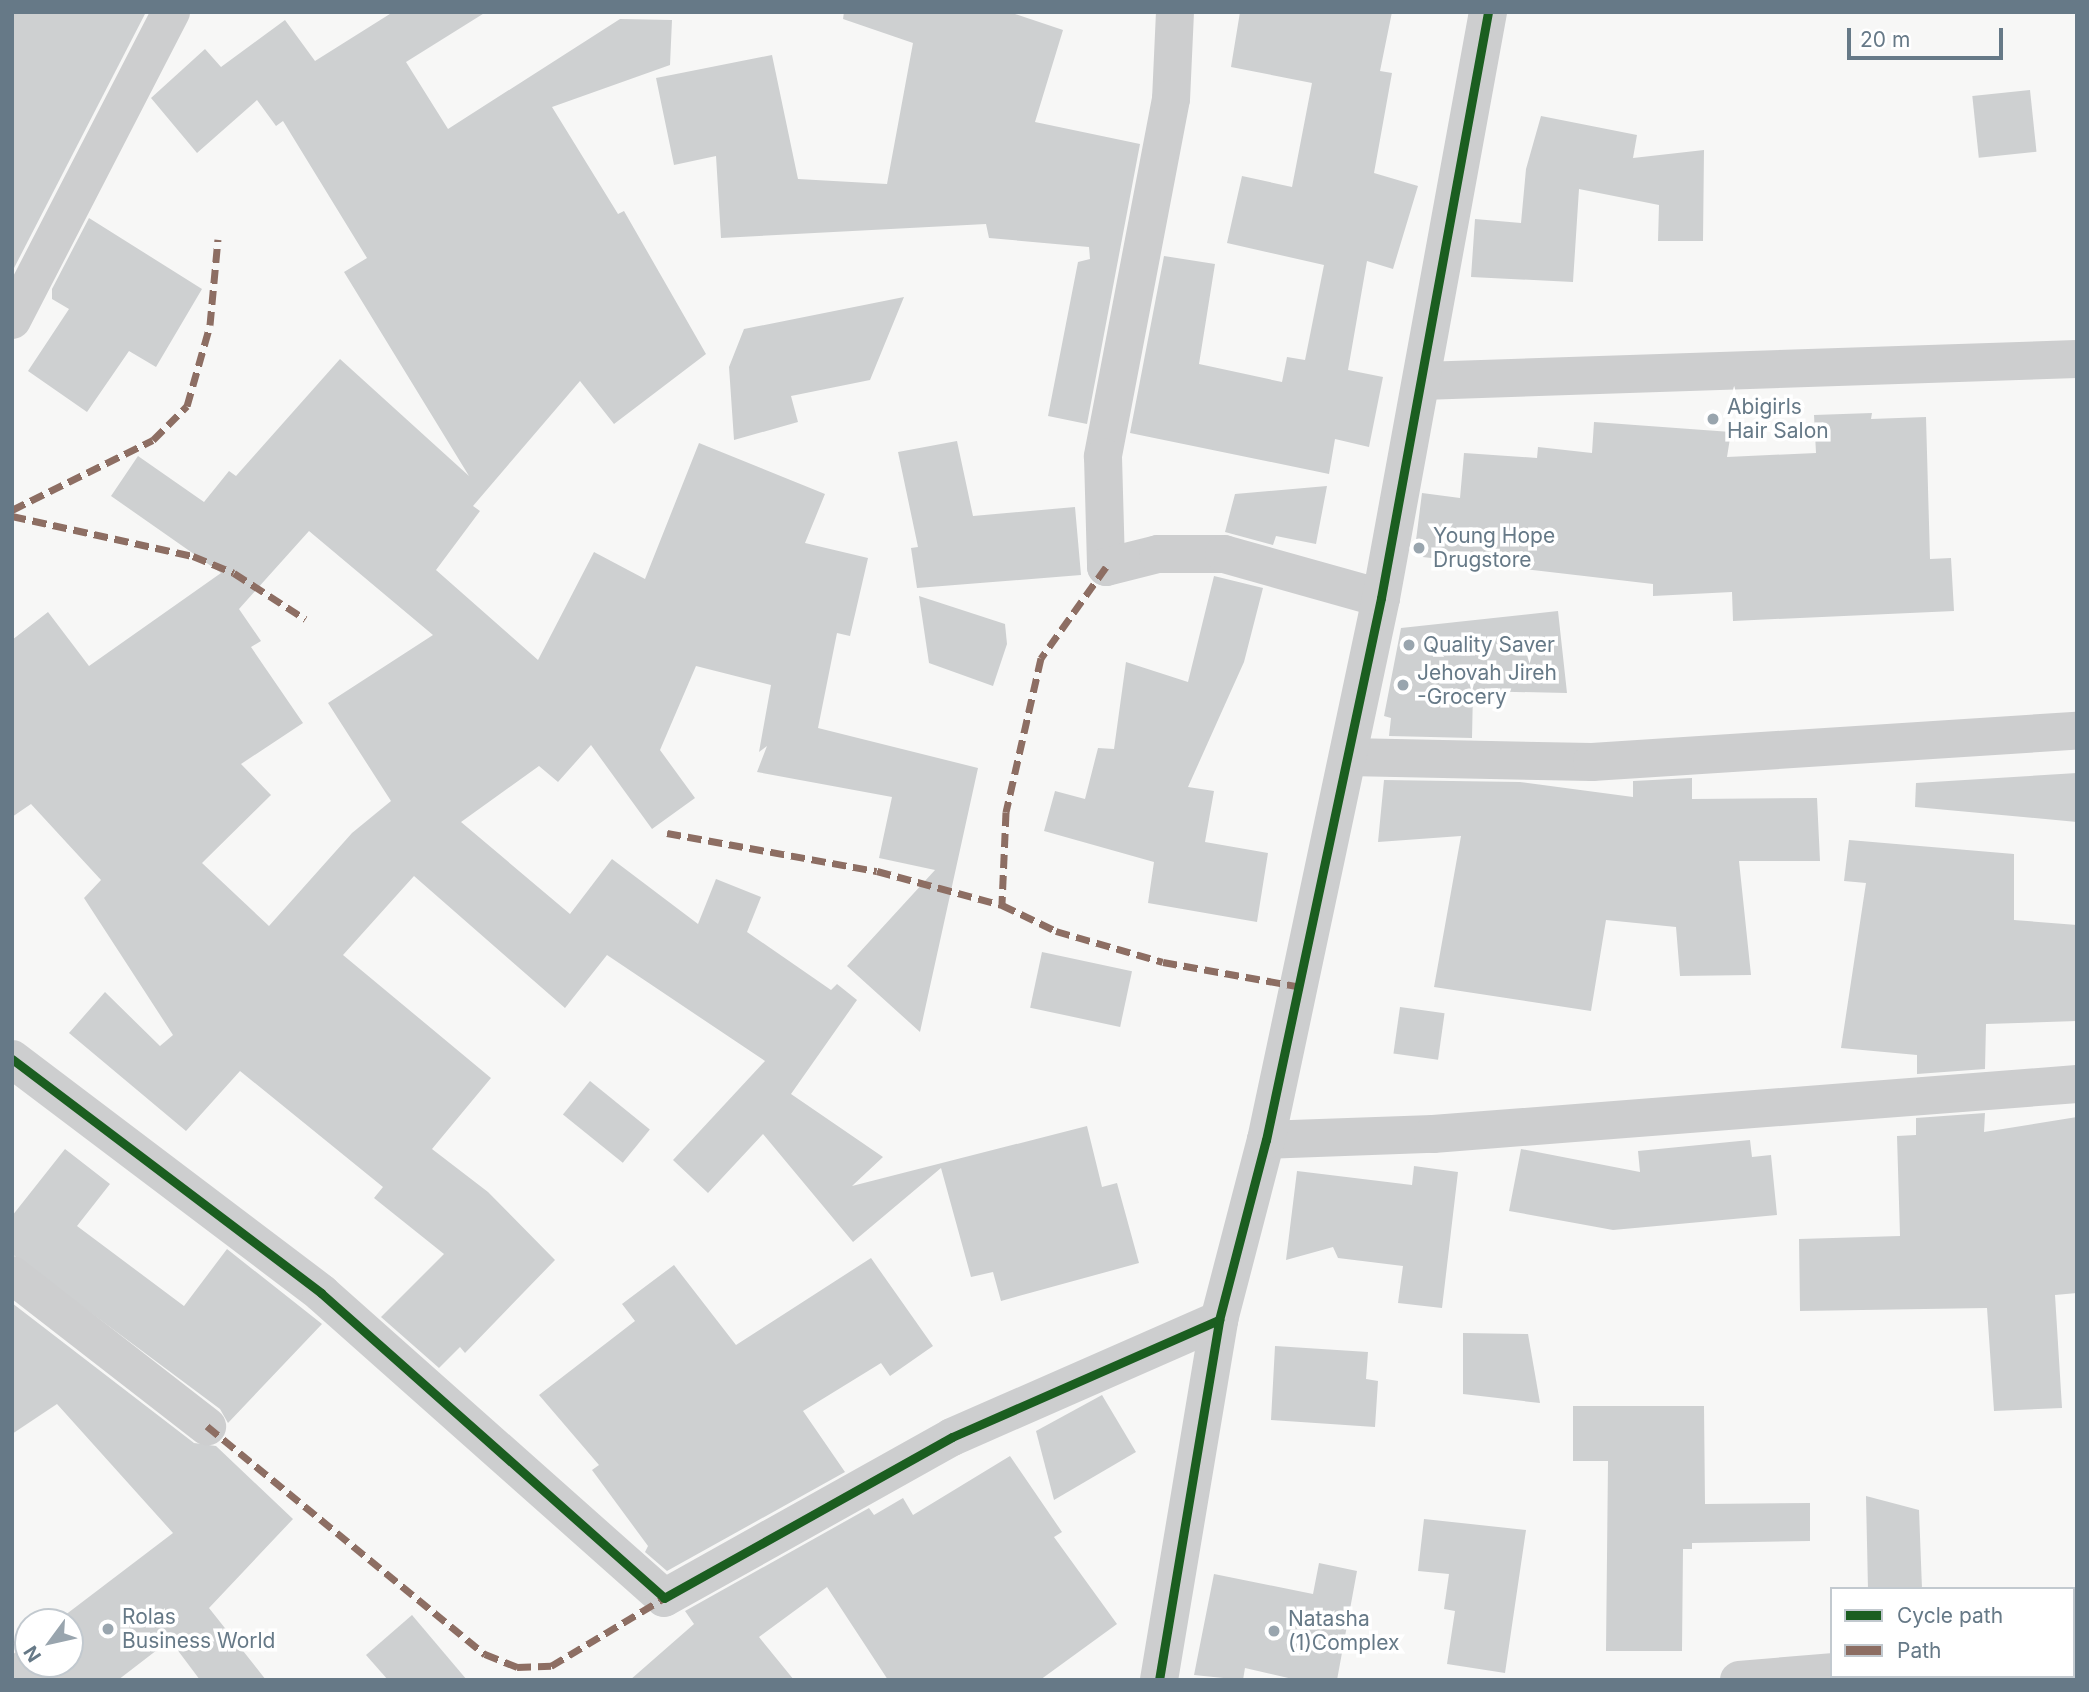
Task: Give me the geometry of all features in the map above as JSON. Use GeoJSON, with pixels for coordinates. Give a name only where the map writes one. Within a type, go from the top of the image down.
{"type":"FeatureCollection","features":[{"type":"Feature","properties":{"kind":"street"},"geometry":{"type":"LineString","coordinates":[[12,320],[171,12]]}},
{"type":"Feature","properties":{"kind":"street"},"geometry":{"type":"LineString","coordinates":[[1175,12],[1171,99],[1103,457],[1107,567],[1158,554],[1224,554],[1381,598]]}},
{"type":"Feature","properties":{"kind":"street"},"geometry":{"type":"LineString","coordinates":[[1155,1676],[1219,1320],[1266,1140],[1381,598],[1488,12]]}},
{"type":"Feature","properties":{"kind":"street"},"geometry":{"type":"LineString","coordinates":[[1422,381],[2077,359]]}},
{"type":"Feature","properties":{"kind":"street"},"geometry":{"type":"LineString","coordinates":[[1348,757],[1592,762],[2077,731]]}},
{"type":"Feature","properties":{"kind":"street"},"geometry":{"type":"LineString","coordinates":[[12,1059],[321,1293],[664,1598],[952,1437],[1219,1320]]}},
{"type":"Feature","properties":{"kind":"street"},"geometry":{"type":"LineString","coordinates":[[1266,1140],[1433,1134],[2077,1084]]}},
{"type":"Feature","properties":{"kind":"street"},"geometry":{"type":"LineString","coordinates":[[12,1275],[207,1426]]}},
{"type":"Feature","properties":{"kind":"street"},"geometry":{"type":"LineString","coordinates":[[1739,1680],[1830,1672]]}},
{"type":"Feature","properties":{"kind":"building"},"geometry":{"type":"Polygon","coordinates":[[[12,12],[146,12],[12,272],[12,12]]]}},
{"type":"Feature","properties":{"kind":"building"},"geometry":{"type":"Polygon","coordinates":[[[393,12],[486,12],[406,62],[448,129],[620,19],[672,20],[670,65],[552,107],[618,214],[624,211],[706,354],[614,424],[580,381],[473,506],[480,511],[436,570],[538,660],[594,552],[645,579],[699,443],[825,494],[805,543],[868,558],[850,636],[837,633],[818,728],[978,768],[920,1032],[847,966],[935,870],[879,858],[892,797],[757,772],[767,746],[759,752],[771,685],[696,666],[660,750],[695,798],[652,829],[591,745],[558,782],[539,766],[461,822],[570,914],[612,859],[698,924],[716,879],[761,897],[747,932],[831,990],[837,984],[857,1000],[791,1094],[883,1157],[852,1186],[1087,1126],[1102,1187],[1117,1183],[1139,1263],[1001,1301],[993,1272],[971,1277],[941,1168],[853,1242],[763,1134],[708,1193],[673,1160],[765,1061],[607,955],[565,1008],[414,876],[343,955],[491,1078],[432,1149],[488,1192],[555,1260],[465,1353],[460,1347],[439,1368],[381,1317],[444,1254],[374,1198],[383,1187],[240,1071],[186,1131],[69,1033],[105,992],[160,1046],[173,1035],[84,898],[101,880],[31,804],[12,817],[12,640],[48,612],[89,666],[221,573],[111,496],[138,456],[204,502],[229,471],[236,476],[340,359],[469,476],[344,272],[367,258],[283,121],[276,126],[257,100],[197,153],[151,98],[205,49],[221,67],[285,20],[315,61],[393,12]],[[309,531],[239,609],[261,641],[251,647],[303,723],[241,764],[271,795],[202,863],[269,926],[352,833],[391,801],[328,703],[433,635],[309,531]]]}},
{"type":"Feature","properties":{"kind":"building"},"geometry":{"type":"Polygon","coordinates":[[[844,12],[1009,12],[1063,30],[1035,122],[1140,144],[1087,424],[1048,416],[1078,262],[1090,259],[1089,247],[989,238],[986,224],[721,238],[716,156],[674,165],[656,78],[772,55],[798,179],[887,184],[913,43],[843,19],[844,12]]]}},
{"type":"Feature","properties":{"kind":"building"},"geometry":{"type":"Polygon","coordinates":[[[1240,12],[1392,12],[1380,71],[1392,73],[1374,173],[1418,186],[1393,269],[1367,261],[1348,370],[1383,377],[1369,447],[1335,439],[1329,474],[1130,433],[1164,256],[1215,264],[1199,364],[1282,382],[1287,357],[1305,360],[1324,265],[1227,243],[1242,176],[1292,187],[1312,83],[1231,67],[1240,12]]]}},
{"type":"Feature","properties":{"kind":"building"},"geometry":{"type":"Polygon","coordinates":[[[2030,90],[2036,152],[1979,158],[1972,96],[2030,90]]]}},
{"type":"Feature","properties":{"kind":"building"},"geometry":{"type":"Polygon","coordinates":[[[1541,116],[1637,135],[1633,158],[1704,150],[1703,241],[1658,241],[1659,205],[1579,189],[1573,282],[1471,277],[1475,219],[1521,223],[1526,169],[1541,116]]]}},
{"type":"Feature","properties":{"kind":"building"},"geometry":{"type":"Polygon","coordinates":[[[89,218],[202,289],[156,367],[129,351],[87,412],[28,371],[69,309],[52,299],[52,289],[89,218]]]}},
{"type":"Feature","properties":{"kind":"building"},"geometry":{"type":"Polygon","coordinates":[[[904,297],[870,380],[791,396],[798,422],[734,440],[729,367],[744,329],[904,297]]]}},
{"type":"Feature","properties":{"kind":"building"},"geometry":{"type":"Polygon","coordinates":[[[1872,413],[1871,419],[1926,417],[1930,559],[1951,558],[1954,611],[1733,621],[1732,592],[1653,596],[1653,584],[1414,556],[1422,493],[1460,498],[1464,453],[1537,458],[1538,447],[1592,453],[1594,422],[1731,432],[1727,457],[1816,453],[1814,415],[1872,413]]]}},
{"type":"Feature","properties":{"kind":"building"},"geometry":{"type":"Polygon","coordinates":[[[957,441],[973,516],[1075,507],[1081,575],[917,588],[911,548],[918,547],[898,452],[957,441]]]}},
{"type":"Feature","properties":{"kind":"building"},"geometry":{"type":"Polygon","coordinates":[[[1327,486],[1316,544],[1276,536],[1273,545],[1225,532],[1235,494],[1327,486]]]}},
{"type":"Feature","properties":{"kind":"building"},"geometry":{"type":"Polygon","coordinates":[[[1214,576],[1263,588],[1244,662],[1188,787],[1214,791],[1205,842],[1268,853],[1257,922],[1148,903],[1154,862],[1044,831],[1055,791],[1085,799],[1098,748],[1114,749],[1126,662],[1188,682],[1214,576]]]}},
{"type":"Feature","properties":{"kind":"building"},"geometry":{"type":"Polygon","coordinates":[[[919,596],[1005,624],[1007,644],[993,686],[929,663],[919,596]]]}},
{"type":"Feature","properties":{"kind":"building"},"geometry":{"type":"Polygon","coordinates":[[[1558,611],[1567,693],[1473,691],[1472,738],[1389,736],[1391,718],[1384,716],[1401,628],[1558,611]]]}},
{"type":"Feature","properties":{"kind":"building"},"geometry":{"type":"Polygon","coordinates":[[[2077,773],[2077,822],[1915,807],[1916,783],[2077,773]]]}},
{"type":"Feature","properties":{"kind":"building"},"geometry":{"type":"Polygon","coordinates":[[[1692,778],[1692,799],[1817,798],[1820,861],[1739,861],[1751,975],[1680,976],[1676,927],[1606,920],[1591,1011],[1434,987],[1461,836],[1378,842],[1384,780],[1520,782],[1633,797],[1633,781],[1692,778]]]}},
{"type":"Feature","properties":{"kind":"building"},"geometry":{"type":"Polygon","coordinates":[[[1849,840],[2014,854],[2014,920],[2077,925],[2077,1021],[1986,1024],[1985,1069],[1917,1074],[1917,1055],[1841,1048],[1866,883],[1844,881],[1849,840]]]}},
{"type":"Feature","properties":{"kind":"building"},"geometry":{"type":"Polygon","coordinates":[[[1042,952],[1132,971],[1120,1027],[1030,1008],[1042,952]]]}},
{"type":"Feature","properties":{"kind":"building"},"geometry":{"type":"Polygon","coordinates":[[[1400,1007],[1445,1013],[1438,1060],[1393,1054],[1400,1007]]]}},
{"type":"Feature","properties":{"kind":"building"},"geometry":{"type":"Polygon","coordinates":[[[590,1081],[650,1129],[623,1163],[563,1114],[590,1081]]]}},
{"type":"Feature","properties":{"kind":"building"},"geometry":{"type":"Polygon","coordinates":[[[1985,1113],[1984,1132],[2077,1117],[2077,1293],[2055,1295],[2062,1408],[1994,1411],[1987,1308],[1800,1311],[1799,1239],[1900,1236],[1897,1136],[1916,1135],[1916,1118],[1985,1113]]]}},
{"type":"Feature","properties":{"kind":"building"},"geometry":{"type":"Polygon","coordinates":[[[1750,1140],[1752,1157],[1771,1155],[1777,1215],[1613,1230],[1509,1211],[1521,1149],[1640,1172],[1638,1151],[1750,1140]]]}},
{"type":"Feature","properties":{"kind":"building"},"geometry":{"type":"Polygon","coordinates":[[[65,1149],[110,1184],[77,1226],[184,1306],[227,1249],[322,1324],[228,1423],[220,1409],[12,1254],[12,1216],[65,1149]]]}},
{"type":"Feature","properties":{"kind":"building"},"geometry":{"type":"Polygon","coordinates":[[[1414,1166],[1458,1172],[1442,1308],[1398,1303],[1403,1266],[1338,1258],[1333,1247],[1286,1260],[1297,1171],[1412,1185],[1414,1166]]]}},
{"type":"Feature","properties":{"kind":"building"},"geometry":{"type":"Polygon","coordinates":[[[871,1258],[933,1346],[890,1376],[881,1363],[803,1411],[845,1472],[667,1571],[645,1552],[648,1546],[592,1470],[599,1465],[539,1395],[635,1321],[622,1304],[674,1265],[736,1345],[871,1258]]]}},
{"type":"Feature","properties":{"kind":"building"},"geometry":{"type":"Polygon","coordinates":[[[12,1303],[194,1443],[216,1446],[293,1519],[209,1608],[266,1680],[200,1680],[170,1640],[118,1680],[12,1680],[14,1654],[14,1678],[84,1678],[84,1608],[74,1608],[173,1533],[57,1404],[12,1434],[12,1303]]]}},
{"type":"Feature","properties":{"kind":"building"},"geometry":{"type":"Polygon","coordinates":[[[1463,1333],[1528,1334],[1540,1403],[1463,1394],[1463,1333]]]}},
{"type":"Feature","properties":{"kind":"building"},"geometry":{"type":"Polygon","coordinates":[[[1275,1346],[1368,1352],[1366,1379],[1378,1381],[1375,1427],[1271,1420],[1275,1346]]]}},
{"type":"Feature","properties":{"kind":"building"},"geometry":{"type":"Polygon","coordinates":[[[1102,1395],[1136,1452],[1054,1500],[1036,1431],[1102,1395]]]}},
{"type":"Feature","properties":{"kind":"building"},"geometry":{"type":"Polygon","coordinates":[[[1573,1406],[1704,1406],[1705,1504],[1810,1503],[1810,1541],[1692,1543],[1692,1549],[1683,1549],[1682,1651],[1606,1651],[1608,1461],[1573,1461],[1573,1406]]]}},
{"type":"Feature","properties":{"kind":"building"},"geometry":{"type":"Polygon","coordinates":[[[1010,1456],[1062,1532],[1054,1537],[1117,1624],[1040,1680],[888,1680],[827,1587],[759,1637],[794,1680],[630,1680],[694,1624],[685,1611],[869,1508],[874,1515],[903,1498],[913,1515],[1010,1456]]]}},
{"type":"Feature","properties":{"kind":"building"},"geometry":{"type":"Polygon","coordinates":[[[1866,1496],[1919,1510],[1922,1587],[1868,1587],[1866,1496]]]}},
{"type":"Feature","properties":{"kind":"building"},"geometry":{"type":"Polygon","coordinates":[[[1424,1519],[1526,1530],[1505,1673],[1447,1664],[1455,1611],[1444,1609],[1449,1574],[1418,1571],[1424,1519]]]}},
{"type":"Feature","properties":{"kind":"building","name":"Natasha (1)Complex"},"geometry":{"type":"Polygon","coordinates":[[[1319,1563],[1357,1571],[1337,1680],[1297,1680],[1245,1668],[1243,1680],[1194,1675],[1214,1574],[1313,1594],[1319,1563]]]}},
{"type":"Feature","properties":{"kind":"building"},"geometry":{"type":"Polygon","coordinates":[[[412,1615],[467,1680],[388,1680],[366,1655],[412,1615]]]}},
{"type":"Feature","properties":{"kind":"marked path"},"geometry":{"type":"LineString","coordinates":[[12,510],[153,440],[187,406],[210,325],[218,239]]}},
{"type":"Feature","properties":{"kind":"marked path"},"geometry":{"type":"LineString","coordinates":[[12,516],[193,556],[234,573],[305,619]]}},
{"type":"Feature","properties":{"kind":"marked path"},"geometry":{"type":"LineString","coordinates":[[1106,567],[1041,658],[1006,812],[1002,905],[1056,931],[1163,962],[1297,986]]}},
{"type":"Feature","properties":{"kind":"marked path"},"geometry":{"type":"LineString","coordinates":[[667,833],[877,871],[1002,905]]}},
{"type":"Feature","properties":{"kind":"marked path"},"geometry":{"type":"LineString","coordinates":[[207,1426],[485,1654],[517,1667],[551,1666],[664,1598]]}},
{"type":"Feature","properties":{"kind":"cycle path"},"geometry":{"type":"LineString","coordinates":[[1159,1680],[1219,1320],[1266,1140],[1381,598],[1488,12]]}},
{"type":"Feature","properties":{"kind":"cycle path"},"geometry":{"type":"LineString","coordinates":[[12,1059],[321,1293],[664,1598],[952,1437],[1219,1320]]}},
{"type":"Feature","properties":{"kind":"place","name":"Abigirls Hair Salon"},"geometry":{"type":"Point","coordinates":[1713,419]}},
{"type":"Feature","properties":{"kind":"place","name":"Young Hope Drugstore"},"geometry":{"type":"Point","coordinates":[1419,548]}},
{"type":"Feature","properties":{"kind":"place","name":"Quality Saver"},"geometry":{"type":"Point","coordinates":[1409,645]}},
{"type":"Feature","properties":{"kind":"place","name":"Jehovah Jireh -Grocery"},"geometry":{"type":"Point","coordinates":[1403,685]}},
{"type":"Feature","properties":{"kind":"place","name":"Rolas Business World"},"geometry":{"type":"Point","coordinates":[108,1629]}},
{"type":"Feature","properties":{"kind":"place","name":"Natasha (1)Complex"},"geometry":{"type":"Point","coordinates":[1274,1631]}}]}
